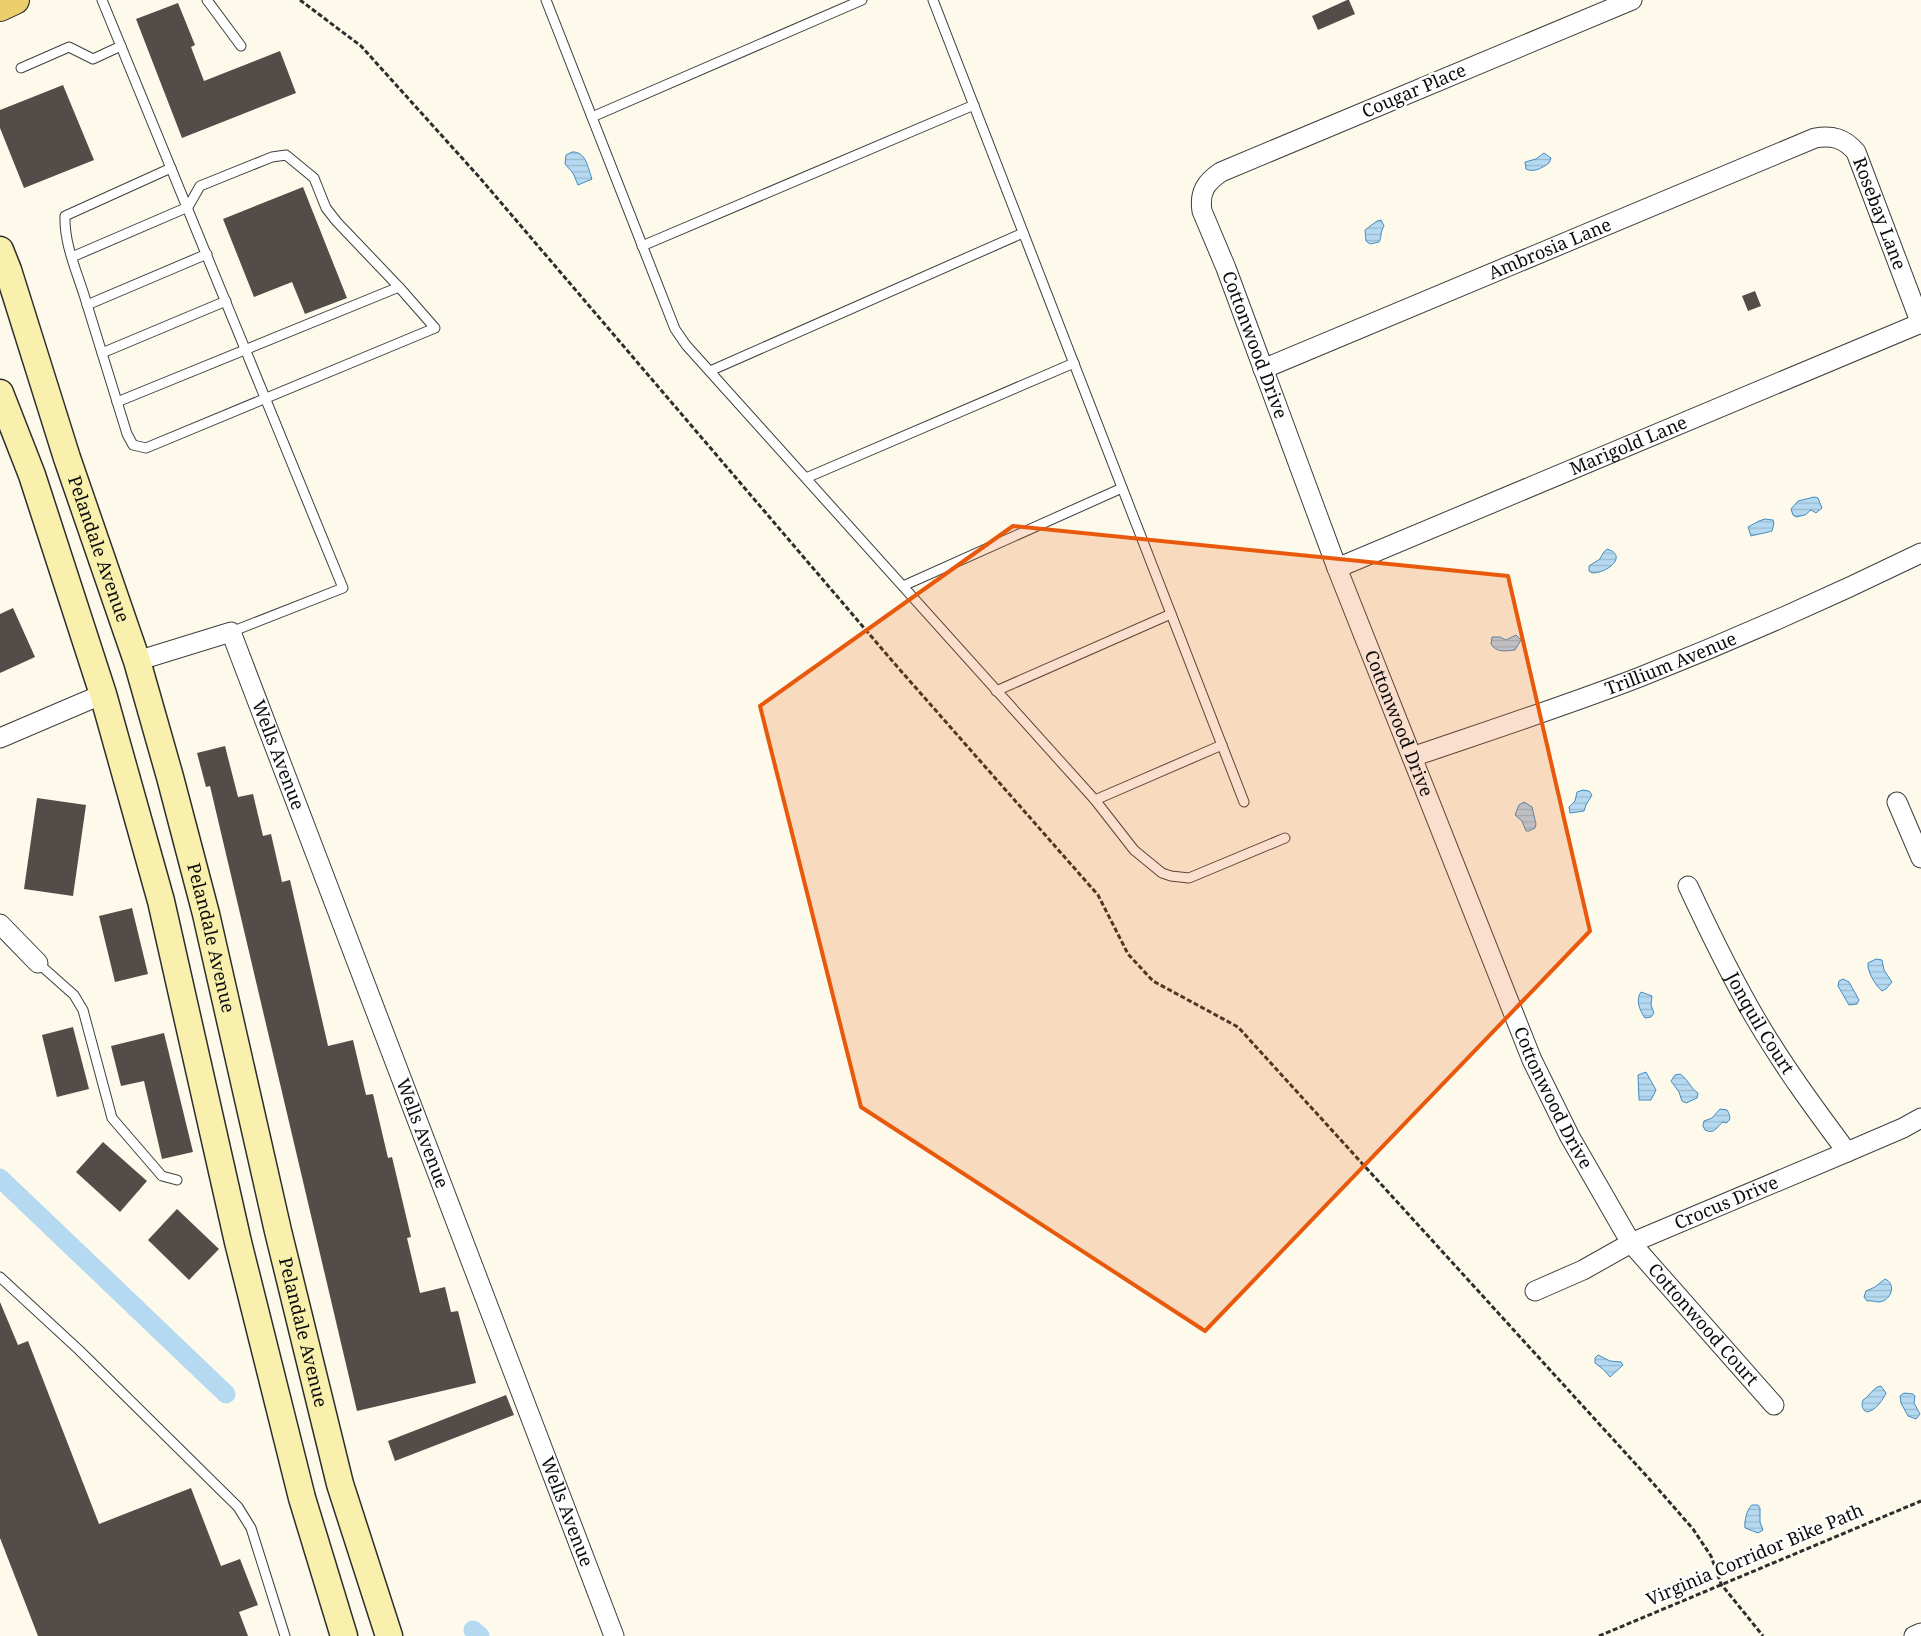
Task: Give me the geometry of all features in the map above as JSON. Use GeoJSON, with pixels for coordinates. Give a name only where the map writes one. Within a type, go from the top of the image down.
{"type":"FeatureCollection","features":[{"type":"Feature","properties":{"kind":"main road"},"geometry":{"type":"LineString","coordinates":[[0,7],[15,0]]}},
{"type":"Feature","properties":{"kind":"main road","name":"Pelandale Avenue"},"geometry":{"type":"LineString","coordinates":[[0,250],[67,458],[136,661],[170,777],[206,914],[278,1231],[340,1484],[389,1636]]}},
{"type":"Feature","properties":{"kind":"main road"},"geometry":{"type":"LineString","coordinates":[[0,393],[32,475],[103,694],[161,901],[238,1242],[302,1498],[344,1636]]}},
{"type":"Feature","properties":{"kind":"street","name":"Cougar Place"},"geometry":{"type":"LineString","coordinates":[[1203,190],[1209,180],[1221,172],[1632,0]]}},
{"type":"Feature","properties":{"kind":"street","name":"Ambrosia Lane"},"geometry":{"type":"LineString","coordinates":[[1263,369],[1815,138],[1827,136],[1840,138]]}},
{"type":"Feature","properties":{"kind":"street","name":"Rosebay Lane"},"geometry":{"type":"LineString","coordinates":[[1840,138],[1856,152],[1921,324]]}},
{"type":"Feature","properties":{"kind":"street","name":"Cottonwood Drive"},"geometry":{"type":"LineString","coordinates":[[1203,190],[1200,201],[1202,211],[1226,268],[1337,568],[1532,1060],[1570,1137],[1631,1243]]}},
{"type":"Feature","properties":{"kind":"street","name":"Marigold Lane"},"geometry":{"type":"LineString","coordinates":[[1337,568],[1921,324]]}},
{"type":"Feature","properties":{"kind":"street","name":"Trillium Avenue"},"geometry":{"type":"LineString","coordinates":[[1412,757],[1523,720],[1640,677],[1757,629],[1921,553]]}},
{"type":"Feature","properties":{"kind":"street"},"geometry":{"type":"LineString","coordinates":[[136,661],[231,632]]}},
{"type":"Feature","properties":{"kind":"street","name":"Wells Avenue"},"geometry":{"type":"LineString","coordinates":[[231,632],[614,1636]]}},
{"type":"Feature","properties":{"kind":"street"},"geometry":{"type":"LineString","coordinates":[[0,738],[103,694]]}},
{"type":"Feature","properties":{"kind":"street"},"geometry":{"type":"LineString","coordinates":[[1897,802],[1921,858]]}},
{"type":"Feature","properties":{"kind":"street","name":"Jonquil Court"},"geometry":{"type":"LineString","coordinates":[[1688,886],[1721,956],[1756,1020],[1794,1080],[1847,1152]]}},
{"type":"Feature","properties":{"kind":"street"},"geometry":{"type":"LineString","coordinates":[[0,924],[38,963]]}},
{"type":"Feature","properties":{"kind":"street","name":"Crocus Drive"},"geometry":{"type":"LineString","coordinates":[[1535,1291],[1583,1270],[1631,1243],[1903,1128],[1921,1118]]}},
{"type":"Feature","properties":{"kind":"street","name":"Cottonwood Court"},"geometry":{"type":"LineString","coordinates":[[1631,1243],[1774,1405]]}},
{"type":"Feature","properties":{"kind":"street"},"geometry":{"type":"LineString","coordinates":[[1914,1636],[1921,1633]]}},
{"type":"Feature","properties":{"kind":"lane"},"geometry":{"type":"LineString","coordinates":[[102,0],[343,588],[231,632]]}},
{"type":"Feature","properties":{"kind":"lane"},"geometry":{"type":"LineString","coordinates":[[207,0],[241,46]]}},
{"type":"Feature","properties":{"kind":"lane"},"geometry":{"type":"LineString","coordinates":[[546,0],[675,329],[710,372],[1095,800],[1134,850],[1162,873],[1189,878],[1285,838]]}},
{"type":"Feature","properties":{"kind":"lane"},"geometry":{"type":"LineString","coordinates":[[592,117],[862,0]]}},
{"type":"Feature","properties":{"kind":"lane"},"geometry":{"type":"LineString","coordinates":[[933,0],[1244,802]]}},
{"type":"Feature","properties":{"kind":"lane"},"geometry":{"type":"LineString","coordinates":[[21,68],[70,47],[93,59],[121,46]]}},
{"type":"Feature","properties":{"kind":"lane"},"geometry":{"type":"LineString","coordinates":[[642,246],[974,105]]}},
{"type":"Feature","properties":{"kind":"lane"},"geometry":{"type":"LineString","coordinates":[[72,256],[188,207],[200,186],[272,157],[286,155],[314,178],[326,208],[337,222],[435,328],[146,448],[132,445],[64,231],[65,216],[171,168]]}},
{"type":"Feature","properties":{"kind":"lane"},"geometry":{"type":"LineString","coordinates":[[710,372],[1023,233]]}},
{"type":"Feature","properties":{"kind":"lane"},"geometry":{"type":"LineString","coordinates":[[87,305],[207,254]]}},
{"type":"Feature","properties":{"kind":"lane"},"geometry":{"type":"LineString","coordinates":[[117,402],[399,287]]}},
{"type":"Feature","properties":{"kind":"lane"},"geometry":{"type":"LineString","coordinates":[[102,353],[226,301]]}},
{"type":"Feature","properties":{"kind":"lane"},"geometry":{"type":"LineString","coordinates":[[806,478],[1074,363]]}},
{"type":"Feature","properties":{"kind":"lane"},"geometry":{"type":"LineString","coordinates":[[903,586],[1122,488]]}},
{"type":"Feature","properties":{"kind":"lane"},"geometry":{"type":"LineString","coordinates":[[996,691],[1171,614]]}},
{"type":"Feature","properties":{"kind":"lane"},"geometry":{"type":"LineString","coordinates":[[1095,800],[1222,745]]}},
{"type":"Feature","properties":{"kind":"lane"},"geometry":{"type":"LineString","coordinates":[[38,963],[74,995],[83,1010],[112,1118],[162,1176],[177,1180]]}},
{"type":"Feature","properties":{"kind":"lane"},"geometry":{"type":"LineString","coordinates":[[0,1277],[79,1350],[238,1507],[251,1528],[285,1636]]}},
{"type":"Feature","properties":{"kind":"path"},"geometry":{"type":"LineString","coordinates":[[300,0],[361,46],[480,178],[894,663],[1098,895],[1128,954],[1153,981],[1238,1027],[1658,1489],[1693,1529],[1711,1556],[1721,1584],[1763,1636]]}},
{"type":"Feature","properties":{"kind":"path","name":"Virginia Corridor Bike Path"},"geometry":{"type":"LineString","coordinates":[[1599,1636],[1921,1501]]}},
{"type":"Feature","properties":{"kind":"highlighted area"},"geometry":{"type":"Polygon","coordinates":[[[1013,526],[1508,576],[1590,931],[1205,1331],[861,1107],[760,706],[1013,526]]]}},
{"type":"Feature","properties":{"kind":"water"},"geometry":{"type":"Polygon","coordinates":[[[577,152],[583,157],[588,165],[592,179],[578,185],[573,173],[565,164],[566,155],[577,152]]]}},
{"type":"Feature","properties":{"kind":"water"},"geometry":{"type":"Polygon","coordinates":[[[1544,153],[1551,158],[1549,163],[1535,170],[1526,169],[1525,162],[1536,159],[1544,153]]]}},
{"type":"Feature","properties":{"kind":"water"},"geometry":{"type":"Polygon","coordinates":[[[1381,220],[1384,226],[1380,240],[1370,244],[1366,241],[1365,230],[1381,220]]]}},
{"type":"Feature","properties":{"kind":"water"},"geometry":{"type":"Polygon","coordinates":[[[1814,497],[1818,498],[1822,508],[1816,513],[1811,510],[1805,515],[1796,517],[1793,515],[1791,509],[1798,501],[1814,497]]]}},
{"type":"Feature","properties":{"kind":"water"},"geometry":{"type":"Polygon","coordinates":[[[1765,519],[1773,520],[1772,531],[1751,536],[1748,527],[1765,519]]]}},
{"type":"Feature","properties":{"kind":"water"},"geometry":{"type":"Polygon","coordinates":[[[1607,549],[1616,555],[1614,563],[1610,567],[1598,572],[1592,573],[1589,571],[1589,566],[1600,559],[1607,549]]]}},
{"type":"Feature","properties":{"kind":"water"},"geometry":{"type":"Polygon","coordinates":[[[1516,635],[1521,640],[1515,650],[1498,650],[1491,644],[1492,637],[1500,637],[1506,640],[1516,635]]]}},
{"type":"Feature","properties":{"kind":"water"},"geometry":{"type":"Polygon","coordinates":[[[1589,791],[1592,795],[1584,811],[1570,813],[1569,807],[1575,801],[1577,792],[1589,791]]]}},
{"type":"Feature","properties":{"kind":"water"},"geometry":{"type":"Polygon","coordinates":[[[1524,802],[1532,807],[1536,824],[1535,828],[1529,831],[1526,831],[1522,821],[1515,815],[1519,805],[1524,802]]]}},
{"type":"Feature","properties":{"kind":"water"},"geometry":{"type":"Polygon","coordinates":[[[1876,959],[1882,960],[1884,970],[1892,982],[1882,991],[1872,978],[1868,966],[1868,963],[1876,959]]]}},
{"type":"Feature","properties":{"kind":"water"},"geometry":{"type":"Polygon","coordinates":[[[1843,979],[1849,982],[1859,1000],[1857,1004],[1849,1005],[1838,986],[1839,981],[1843,979]]]}},
{"type":"Feature","properties":{"kind":"water"},"geometry":{"type":"Polygon","coordinates":[[[1641,992],[1652,996],[1651,1005],[1654,1013],[1651,1017],[1645,1018],[1640,1009],[1638,998],[1641,992]]]}},
{"type":"Feature","properties":{"kind":"water"},"geometry":{"type":"Polygon","coordinates":[[[1646,1072],[1656,1090],[1651,1100],[1639,1100],[1638,1075],[1646,1072]]]}},
{"type":"Feature","properties":{"kind":"water"},"geometry":{"type":"Polygon","coordinates":[[[1680,1074],[1698,1093],[1697,1098],[1686,1103],[1682,1101],[1679,1092],[1671,1081],[1675,1075],[1680,1074]]]}},
{"type":"Feature","properties":{"kind":"water"},"geometry":{"type":"Polygon","coordinates":[[[1720,1109],[1727,1110],[1730,1119],[1726,1123],[1723,1122],[1714,1131],[1705,1130],[1703,1126],[1704,1121],[1712,1118],[1720,1109]]]}},
{"type":"Feature","properties":{"kind":"water"},"geometry":{"type":"Polygon","coordinates":[[[1885,1279],[1889,1281],[1892,1288],[1887,1299],[1879,1302],[1867,1301],[1864,1297],[1866,1291],[1885,1279]]]}},
{"type":"Feature","properties":{"kind":"water"},"geometry":{"type":"Polygon","coordinates":[[[1598,1355],[1610,1361],[1621,1362],[1623,1365],[1610,1377],[1595,1363],[1595,1358],[1598,1355]]]}},
{"type":"Feature","properties":{"kind":"water"},"geometry":{"type":"Polygon","coordinates":[[[1881,1386],[1886,1393],[1883,1399],[1873,1410],[1865,1411],[1862,1407],[1863,1400],[1881,1386]]]}},
{"type":"Feature","properties":{"kind":"water"},"geometry":{"type":"Polygon","coordinates":[[[1904,1393],[1915,1396],[1914,1403],[1920,1414],[1916,1419],[1908,1416],[1901,1403],[1900,1396],[1904,1393]]]}},
{"type":"Feature","properties":{"kind":"water"},"geometry":{"type":"Polygon","coordinates":[[[1752,1505],[1758,1505],[1760,1508],[1760,1522],[1763,1530],[1758,1533],[1745,1528],[1746,1515],[1752,1505]]]}},
{"type":"Feature","properties":{"kind":"building"},"geometry":{"type":"Polygon","coordinates":[[[1349,0],[1355,14],[1318,30],[1312,16],[1349,0]]]}},
{"type":"Feature","properties":{"kind":"building"},"geometry":{"type":"Polygon","coordinates":[[[178,3],[195,45],[191,47],[204,81],[280,51],[296,93],[182,138],[136,19],[178,3]]]}},
{"type":"Feature","properties":{"kind":"building"},"geometry":{"type":"Polygon","coordinates":[[[63,85],[94,160],[24,188],[0,128],[0,110],[63,85]]]}},
{"type":"Feature","properties":{"kind":"building"},"geometry":{"type":"Polygon","coordinates":[[[303,187],[347,298],[305,314],[292,282],[254,297],[223,219],[303,187]]]}},
{"type":"Feature","properties":{"kind":"building"},"geometry":{"type":"Polygon","coordinates":[[[1755,291],[1761,306],[1748,311],[1742,296],[1755,291]]]}},
{"type":"Feature","properties":{"kind":"building"},"geometry":{"type":"Polygon","coordinates":[[[13,608],[35,657],[0,673],[0,614],[13,608]]]}},
{"type":"Feature","properties":{"kind":"building"},"geometry":{"type":"Polygon","coordinates":[[[225,746],[238,797],[253,794],[263,836],[271,834],[282,882],[290,880],[328,1046],[353,1040],[366,1095],[373,1094],[388,1158],[392,1157],[411,1237],[407,1238],[420,1293],[445,1287],[451,1312],[458,1311],[476,1383],[357,1411],[210,786],[206,787],[197,753],[225,746]]]}},
{"type":"Feature","properties":{"kind":"building"},"geometry":{"type":"Polygon","coordinates":[[[37,798],[86,805],[73,896],[24,889],[37,798]]]}},
{"type":"Feature","properties":{"kind":"building"},"geometry":{"type":"Polygon","coordinates":[[[132,908],[148,974],[115,982],[99,916],[132,908]]]}},
{"type":"Feature","properties":{"kind":"building"},"geometry":{"type":"Polygon","coordinates":[[[73,1027],[89,1089],[57,1097],[42,1035],[73,1027]]]}},
{"type":"Feature","properties":{"kind":"building"},"geometry":{"type":"Polygon","coordinates":[[[164,1033],[193,1152],[162,1159],[144,1081],[121,1086],[111,1046],[164,1033]]]}},
{"type":"Feature","properties":{"kind":"building"},"geometry":{"type":"Polygon","coordinates":[[[103,1142],[147,1181],[120,1212],[76,1172],[103,1142]]]}},
{"type":"Feature","properties":{"kind":"building"},"geometry":{"type":"Polygon","coordinates":[[[177,1209],[219,1249],[189,1280],[148,1240],[177,1209]]]}},
{"type":"Feature","properties":{"kind":"building"},"geometry":{"type":"Polygon","coordinates":[[[0,1302],[18,1345],[28,1341],[99,1524],[191,1488],[221,1566],[240,1559],[258,1605],[239,1612],[248,1636],[38,1636],[0,1538],[0,1302]]]}},
{"type":"Feature","properties":{"kind":"building"},"geometry":{"type":"Polygon","coordinates":[[[506,1395],[514,1415],[395,1461],[388,1441],[506,1395]]]}},
{"type":"Feature","properties":{"kind":"waterway"},"geometry":{"type":"LineString","coordinates":[[0,1178],[226,1394]]}},
{"type":"Feature","properties":{"kind":"waterway"},"geometry":{"type":"LineString","coordinates":[[473,1630],[480,1636]]}}]}
